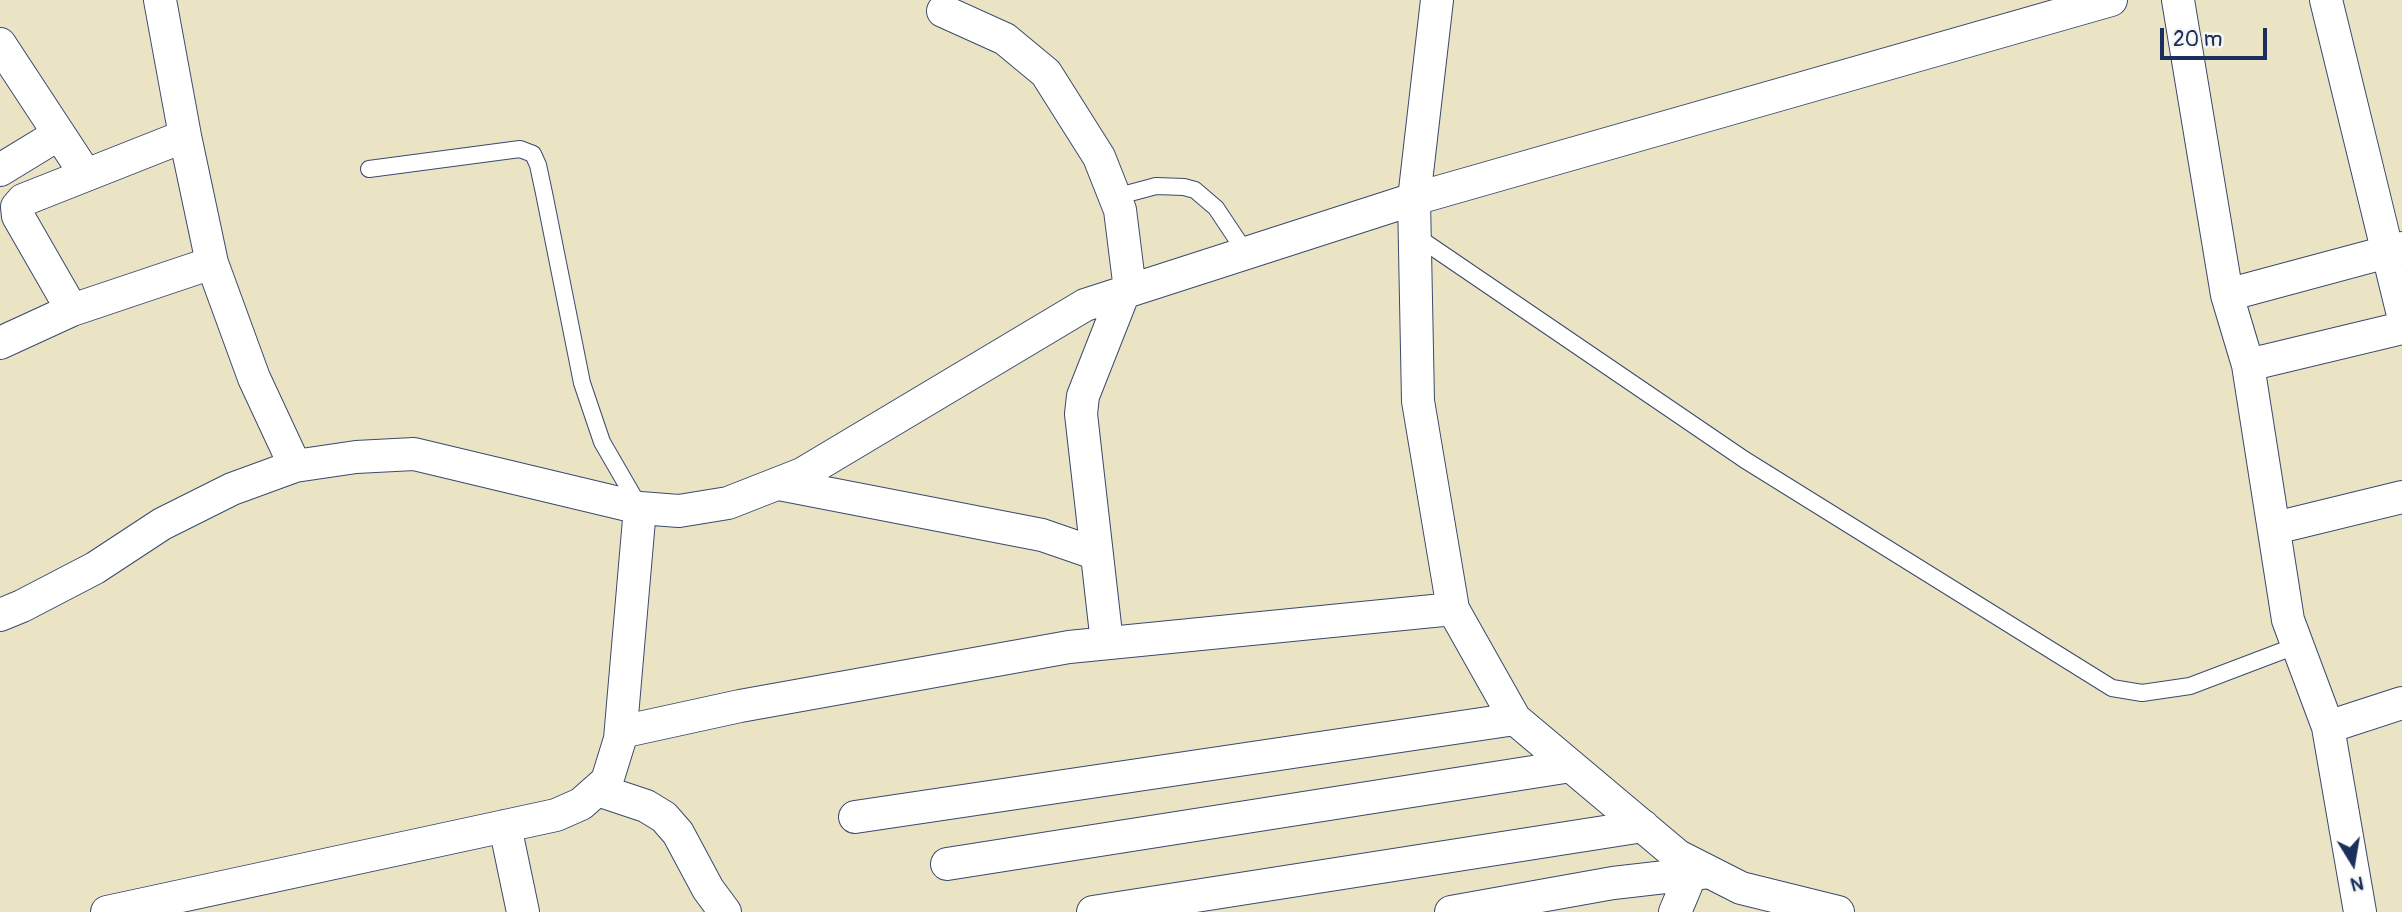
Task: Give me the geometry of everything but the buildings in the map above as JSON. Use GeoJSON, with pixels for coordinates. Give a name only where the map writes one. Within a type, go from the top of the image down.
{"type":"FeatureCollection","features":[{"type":"Feature","properties":{"kind":"street"},"geometry":{"type":"LineString","coordinates":[[160,0],[212,264],[254,378],[295,466]]}},
{"type":"Feature","properties":{"kind":"street"},"geometry":{"type":"LineString","coordinates":[[1437,0],[1414,199],[1418,401],[1452,609],[1516,719],[1678,856],[1700,873],[1741,888],[1838,912]]}},
{"type":"Feature","properties":{"kind":"street"},"geometry":{"type":"LineString","coordinates":[[0,615],[95,568],[162,524],[232,489],[295,466],[356,457],[414,454],[640,508],[680,511],[727,503],[802,474],[1085,305],[1414,199],[2111,0]]}},
{"type":"Feature","properties":{"kind":"street"},"geometry":{"type":"LineString","coordinates":[[2178,0],[2227,295],[2248,365],[2288,620],[2328,727],[2360,912]]}},
{"type":"Feature","properties":{"kind":"street"},"geometry":{"type":"LineString","coordinates":[[2326,0],[2394,250],[2402,311]]}},
{"type":"Feature","properties":{"kind":"street"},"geometry":{"type":"LineString","coordinates":[[943,11],[1005,39],[1046,73],[1099,157],[1120,211],[1127,291],[1083,396],[1082,414],[1108,643]]}},
{"type":"Feature","properties":{"kind":"street"},"geometry":{"type":"LineString","coordinates":[[0,44],[86,175]]}},
{"type":"Feature","properties":{"kind":"street"},"geometry":{"type":"LineString","coordinates":[[0,170],[59,134]]}},
{"type":"Feature","properties":{"kind":"street"},"geometry":{"type":"LineString","coordinates":[[72,310],[18,216],[18,207],[23,200],[185,136]]}},
{"type":"Feature","properties":{"kind":"street"},"geometry":{"type":"LineString","coordinates":[[2227,295],[2394,250]]}},
{"type":"Feature","properties":{"kind":"street"},"geometry":{"type":"LineString","coordinates":[[0,343],[72,310],[212,264]]}},
{"type":"Feature","properties":{"kind":"street"},"geometry":{"type":"LineString","coordinates":[[2248,365],[2402,328]]}},
{"type":"Feature","properties":{"kind":"street"},"geometry":{"type":"LineString","coordinates":[[779,484],[1042,535],[1097,554]]}},
{"type":"Feature","properties":{"kind":"street"},"geometry":{"type":"LineString","coordinates":[[2275,528],[2402,497]]}},
{"type":"Feature","properties":{"kind":"street"},"geometry":{"type":"LineString","coordinates":[[107,912],[179,904],[556,816],[581,804],[607,781],[621,732],[640,508]]}},
{"type":"Feature","properties":{"kind":"street"},"geometry":{"type":"LineString","coordinates":[[621,732],[740,706],[1069,646],[1452,609]]}},
{"type":"Feature","properties":{"kind":"street"},"geometry":{"type":"LineString","coordinates":[[2328,727],[2402,703]]}},
{"type":"Feature","properties":{"kind":"street"},"geometry":{"type":"LineString","coordinates":[[855,817],[1516,719]]}},
{"type":"Feature","properties":{"kind":"street"},"geometry":{"type":"LineString","coordinates":[[947,864],[1571,766]]}},
{"type":"Feature","properties":{"kind":"street"},"geometry":{"type":"LineString","coordinates":[[598,790],[646,806],[664,817],[678,833],[708,889],[725,912]]}},
{"type":"Feature","properties":{"kind":"street"},"geometry":{"type":"LineString","coordinates":[[505,826],[523,912]]}},
{"type":"Feature","properties":{"kind":"street"},"geometry":{"type":"LineString","coordinates":[[1093,912],[1643,827]]}},
{"type":"Feature","properties":{"kind":"street"},"geometry":{"type":"LineString","coordinates":[[1451,912],[1613,883],[1700,873]]}},
{"type":"Feature","properties":{"kind":"street"},"geometry":{"type":"LineString","coordinates":[[1675,912],[1700,873]]}},
{"type":"Feature","properties":{"kind":"lane"},"geometry":{"type":"LineString","coordinates":[[369,169],[520,149],[533,153],[538,164],[582,383],[602,442],[640,508]]}},
{"type":"Feature","properties":{"kind":"lane"},"geometry":{"type":"LineString","coordinates":[[1115,197],[1156,186],[1195,190],[1216,208],[1246,253]]}},
{"type":"Feature","properties":{"kind":"lane"},"geometry":{"type":"LineString","coordinates":[[1416,236],[1745,460],[2112,688],[2142,693],[2190,686],[2298,645]]}}]}
